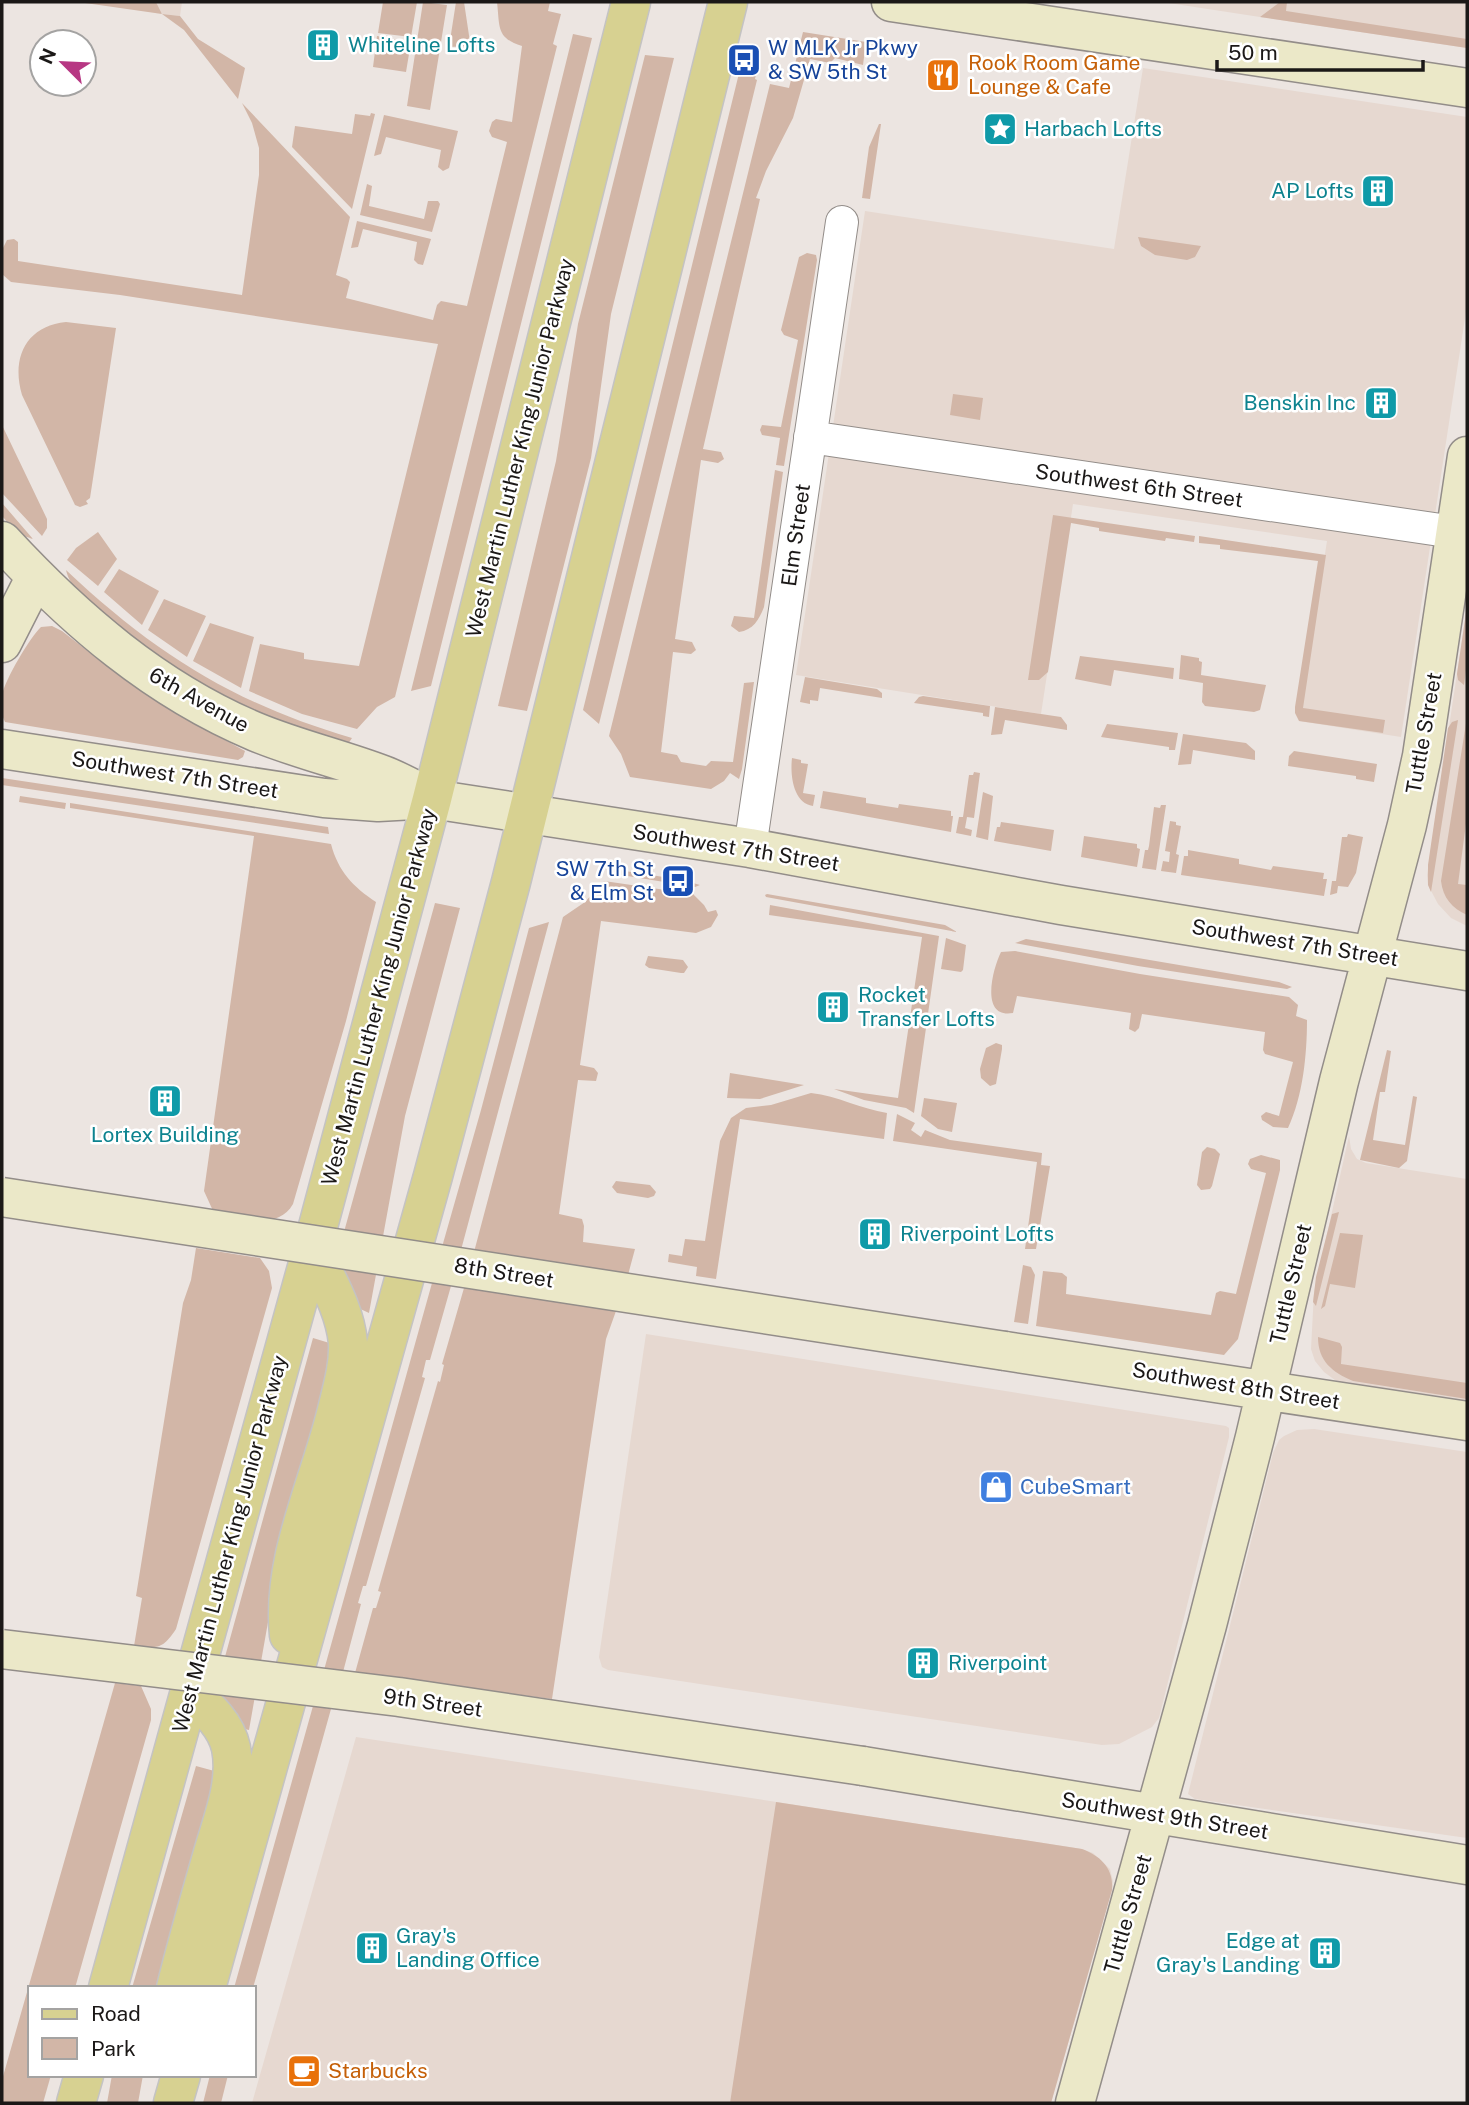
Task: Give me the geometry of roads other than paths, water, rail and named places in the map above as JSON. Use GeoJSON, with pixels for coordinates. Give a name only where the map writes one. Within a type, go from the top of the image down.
{"type":"FeatureCollection","features":[{"type":"Feature","properties":{"kind":"main road","name":"West Martin Luther King Junior Parkway"},"geometry":{"type":"LineString","coordinates":[[109,1986],[312,1249],[432,799],[631,2]]}},
{"type":"Feature","properties":{"kind":"main road"},"geometry":{"type":"LineString","coordinates":[[207,1986],[429,1189],[528,814],[728,2]]}},
{"type":"Feature","properties":{"kind":"main road"},"geometry":{"type":"LineString","coordinates":[[891,2],[1467,88]]}},
{"type":"Feature","properties":{"kind":"main road","name":"Tuttle Street"},"geometry":{"type":"LineString","coordinates":[[1075,2103],[1207,1625],[1266,1391],[1336,1093],[1407,825],[1462,533],[1467,456]]}},
{"type":"Feature","properties":{"kind":"main road","name":"6th Avenue"},"geometry":{"type":"LineString","coordinates":[[2,541],[35,578],[94,632],[166,685],[223,717],[258,732],[385,775],[432,799]]}},
{"type":"Feature","properties":{"kind":"main road"},"geometry":{"type":"LineString","coordinates":[[2,643],[35,578]]}},
{"type":"Feature","properties":{"kind":"main road","name":"Southwest 7th Street"},"geometry":{"type":"LineString","coordinates":[[2,749],[324,798],[378,802],[432,799],[750,848],[1061,905],[1467,971]]}},
{"type":"Feature","properties":{"kind":"main road","name":"8th Street"},"geometry":{"type":"LineString","coordinates":[[2,1197],[1005,1351]]}},
{"type":"Feature","properties":{"kind":"main road"},"geometry":{"type":"LineString","coordinates":[[298,1660],[289,1636],[287,1618],[294,1562],[335,1419],[348,1345],[341,1311],[312,1249]]}},
{"type":"Feature","properties":{"kind":"main road","name":"Southwest 8th Street"},"geometry":{"type":"LineString","coordinates":[[1005,1351],[1467,1421]]}},
{"type":"Feature","properties":{"kind":"main road","name":"9th Street"},"geometry":{"type":"LineString","coordinates":[[2,1649],[400,1697],[863,1766]]}},
{"type":"Feature","properties":{"kind":"main road"},"geometry":{"type":"LineString","coordinates":[[177,1986],[226,1808],[233,1772],[231,1747],[221,1725],[209,1709],[190,1694]]}},
{"type":"Feature","properties":{"kind":"main road","name":"Southwest 9th Street"},"geometry":{"type":"LineString","coordinates":[[863,1766],[1467,1865]]}},
{"type":"Feature","properties":{"kind":"main road"},"geometry":{"type":"LineString","coordinates":[[76,2103],[83,2077]]}},
{"type":"Feature","properties":{"kind":"street","name":"Elm Street"},"geometry":{"type":"LineString","coordinates":[[750,848],[842,222]]}},
{"type":"Feature","properties":{"kind":"street","name":"Southwest 6th Street"},"geometry":{"type":"LineString","coordinates":[[810,437],[1462,533]]}},
{"type":"Feature","properties":{"kind":"street"},"geometry":{"type":"LineString","coordinates":[[2,1643],[116,1658],[148,1670],[190,1694]]}},
{"type":"Feature","properties":{"kind":"place","name":"Whiteline Lofts"},"geometry":{"type":"Point","coordinates":[323,45]}},
{"type":"Feature","properties":{"kind":"place","name":"W MLK Jr Pkwy & SW 5th St"},"geometry":{"type":"Point","coordinates":[744,60]}},
{"type":"Feature","properties":{"kind":"place","name":"Rook Room Game Lounge & Cafe"},"geometry":{"type":"Point","coordinates":[943,75]}},
{"type":"Feature","properties":{"kind":"place","name":"Harbach Lofts"},"geometry":{"type":"Point","coordinates":[1000,129]}},
{"type":"Feature","properties":{"kind":"place","name":"AP Lofts"},"geometry":{"type":"Point","coordinates":[1378,191]}},
{"type":"Feature","properties":{"kind":"place","name":"Benskin Inc"},"geometry":{"type":"Point","coordinates":[1381,403]}},
{"type":"Feature","properties":{"kind":"place","name":"SW 7th St & Elm St"},"geometry":{"type":"Point","coordinates":[678,881]}},
{"type":"Feature","properties":{"kind":"place","name":"Rocket Transfer Lofts"},"geometry":{"type":"Point","coordinates":[833,1007]}},
{"type":"Feature","properties":{"kind":"place","name":"Lortex Building"},"geometry":{"type":"Point","coordinates":[165,1101]}},
{"type":"Feature","properties":{"kind":"place","name":"Riverpoint Lofts"},"geometry":{"type":"Point","coordinates":[875,1234]}},
{"type":"Feature","properties":{"kind":"place","name":"CubeSmart"},"geometry":{"type":"Point","coordinates":[996,1487]}},
{"type":"Feature","properties":{"kind":"place","name":"Riverpoint"},"geometry":{"type":"Point","coordinates":[923,1663]}},
{"type":"Feature","properties":{"kind":"place","name":"Gray's Landing Office"},"geometry":{"type":"Point","coordinates":[372,1948]}},
{"type":"Feature","properties":{"kind":"place","name":"Edge at Gray's Landing"},"geometry":{"type":"Point","coordinates":[1325,1953]}},
{"type":"Feature","properties":{"kind":"place","name":"Starbucks"},"geometry":{"type":"Point","coordinates":[304,2071]}}]}
